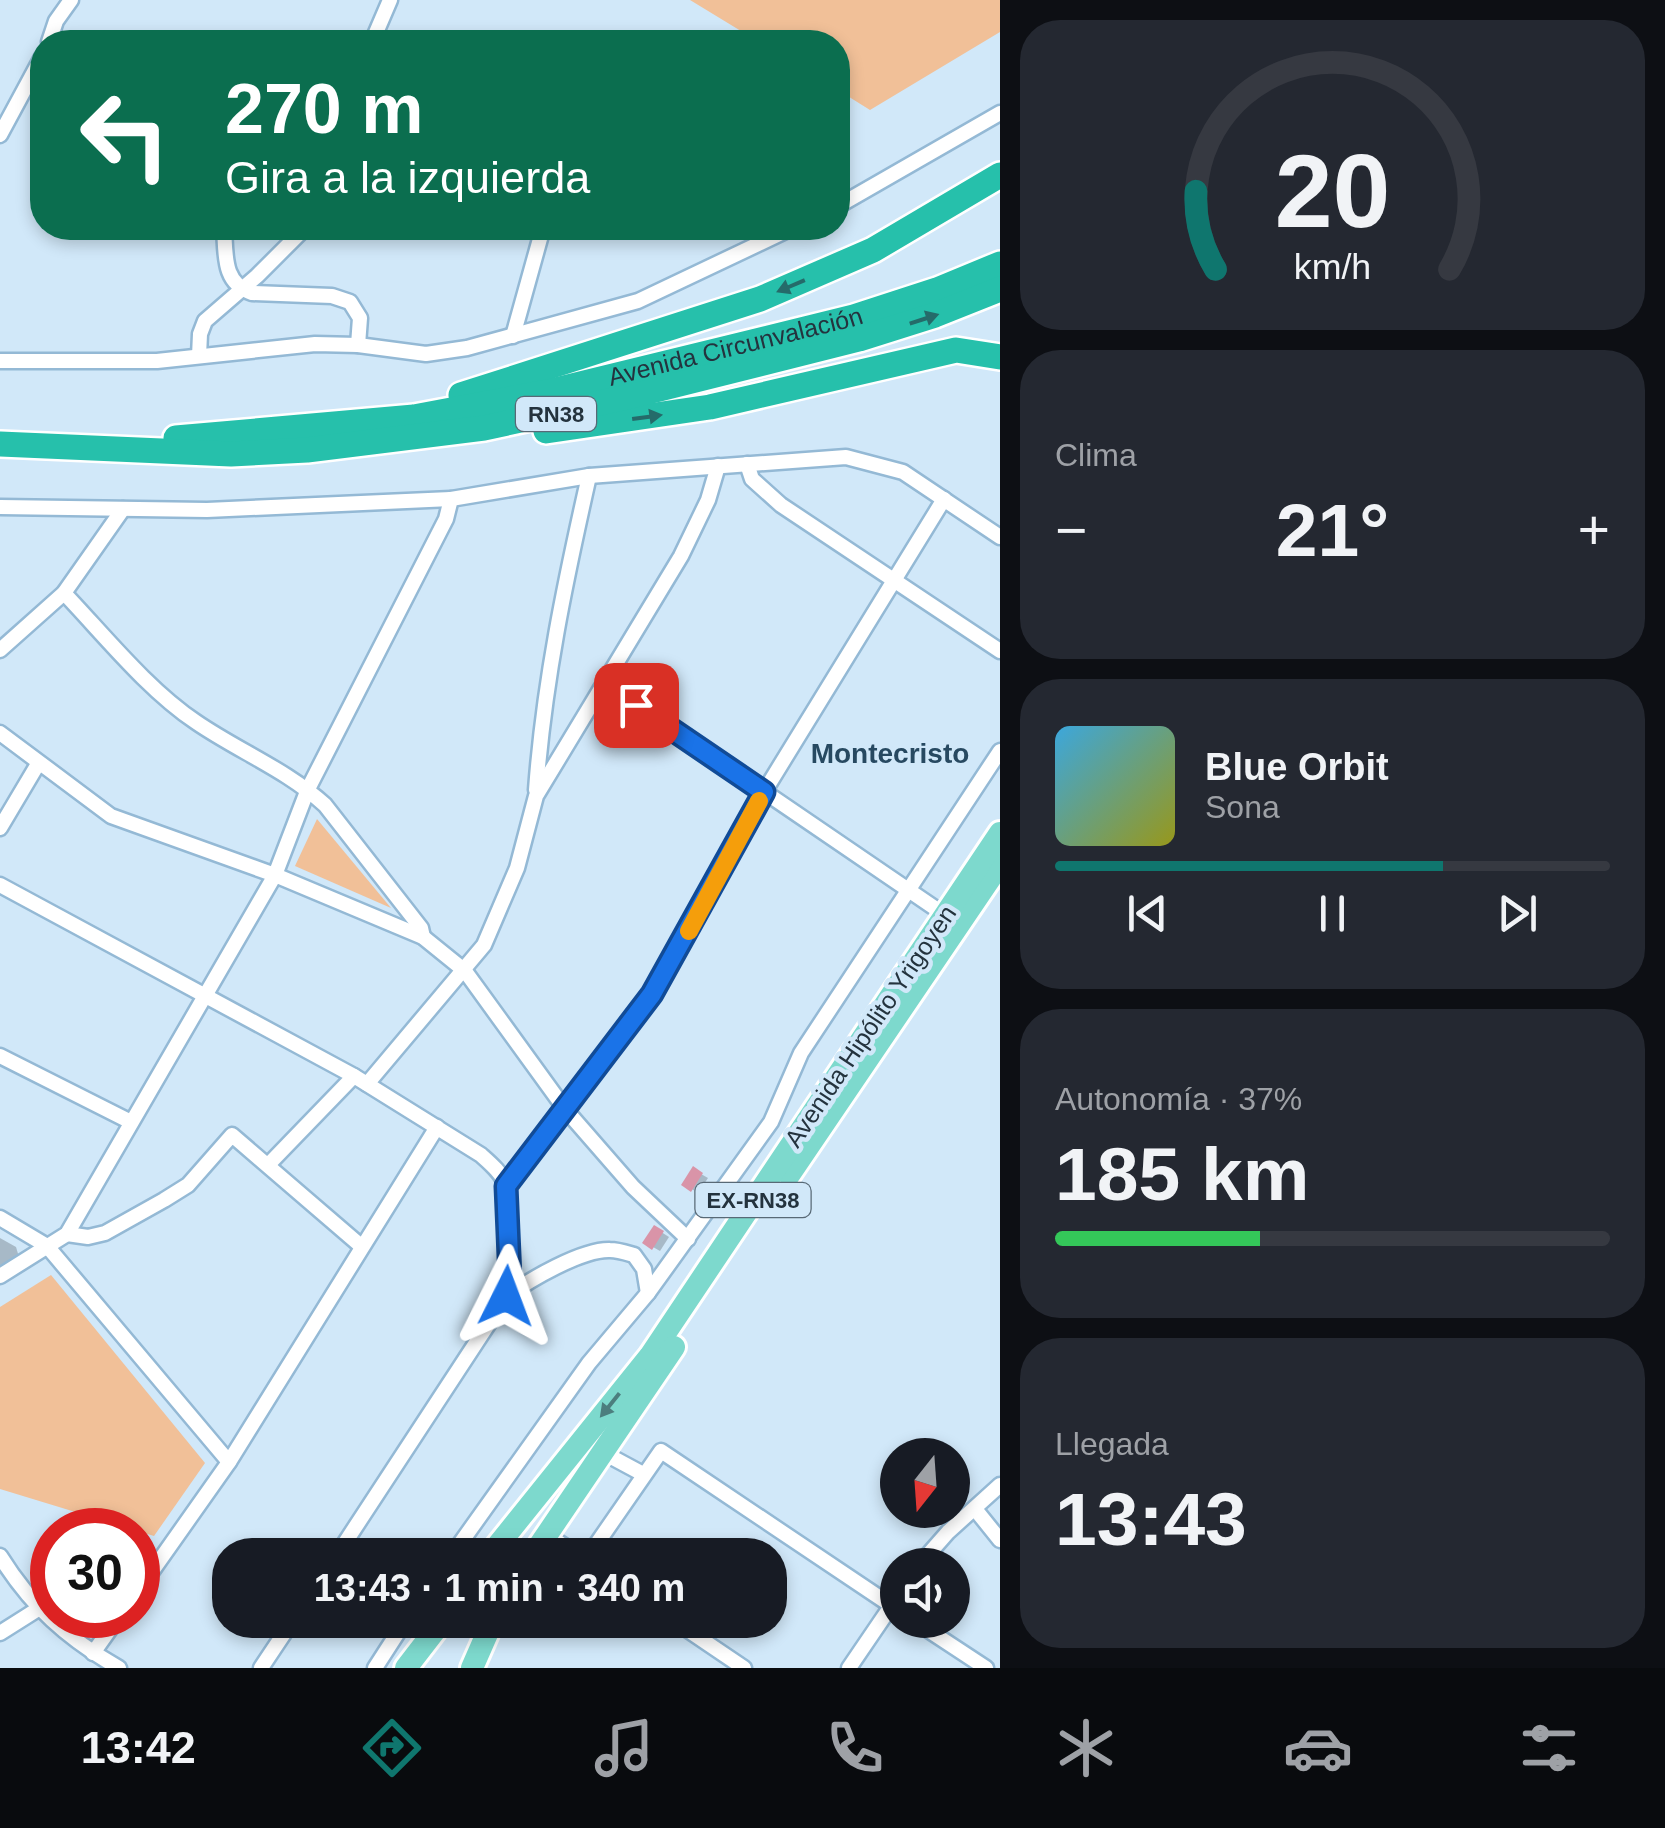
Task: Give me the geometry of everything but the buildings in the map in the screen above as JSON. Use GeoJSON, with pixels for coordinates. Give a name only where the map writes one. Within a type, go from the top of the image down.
{"type":"FeatureCollection","features":[{"type":"Feature","properties":{"kind":"highway"},"geometry":{"type":"LineString","coordinates":[[215,435],[271,422],[404,406],[463,394],[692,323],[760,300],[873,250],[1000,175]]}},
{"type":"Feature","properties":{"kind":"highway","name":"Avenida Circunvalación"},"geometry":{"type":"LineString","coordinates":[[106,446],[414,417],[552,392],[996,279]]}},
{"type":"Feature","properties":{"kind":"highway","name":"Avenida Circunvalación"},"geometry":{"type":"LineString","coordinates":[[0,444],[106,446],[176,453],[307,450],[484,428],[859,340],[935,316],[996,279]]}},
{"type":"Feature","properties":{"kind":"highway"},"geometry":{"type":"LineString","coordinates":[[307,450],[404,446],[655,416],[776,393],[956,350],[1000,357]]}},
{"type":"Feature","properties":{"kind":"main road","name":"Avenida Hipólito Yrigoyen"},"geometry":{"type":"LineString","coordinates":[[504,1538],[650,1356],[1000,833]]}},
{"type":"Feature","properties":{"kind":"main road","name":"Avenida Hipólito Yrigoyen"},"geometry":{"type":"LineString","coordinates":[[543,1538],[1000,864]]}},
{"type":"Feature","properties":{"kind":"main road"},"geometry":{"type":"LineString","coordinates":[[406,1668],[430,1638]]}},
{"type":"Feature","properties":{"kind":"main road"},"geometry":{"type":"LineString","coordinates":[[472,1668],[485,1638]]}},
{"type":"Feature","properties":{"kind":"street"},"geometry":{"type":"LineString","coordinates":[[53,30],[71,0]]}},
{"type":"Feature","properties":{"kind":"street"},"geometry":{"type":"LineString","coordinates":[[377,30],[390,0]]}},
{"type":"Feature","properties":{"kind":"street"},"geometry":{"type":"LineString","coordinates":[[0,135],[30,79]]}},
{"type":"Feature","properties":{"kind":"street"},"geometry":{"type":"LineString","coordinates":[[850,199],[1000,113]]}},
{"type":"Feature","properties":{"kind":"street"},"geometry":{"type":"LineString","coordinates":[[225,240],[228,272],[241,289],[252,293],[332,296],[350,302],[360,318],[358,345]]}},
{"type":"Feature","properties":{"kind":"street"},"geometry":{"type":"LineString","coordinates":[[199,356],[205,320],[292,240]]}},
{"type":"Feature","properties":{"kind":"street"},"geometry":{"type":"LineString","coordinates":[[513,336],[540,240]]}},
{"type":"Feature","properties":{"kind":"street"},"geometry":{"type":"LineString","coordinates":[[0,361],[158,361],[315,344],[426,354],[467,348],[638,302],[767,240]]}},
{"type":"Feature","properties":{"kind":"street"},"geometry":{"type":"LineString","coordinates":[[0,507],[207,510],[451,499],[589,476],[846,457],[903,472],[1000,537]]}},
{"type":"Feature","properties":{"kind":"street"},"geometry":{"type":"LineString","coordinates":[[748,464],[752,479],[781,505],[1000,651]]}},
{"type":"Feature","properties":{"kind":"street"},"geometry":{"type":"LineString","coordinates":[[536,796],[681,556],[708,500],[718,466]]}},
{"type":"Feature","properties":{"kind":"street"},"geometry":{"type":"LineString","coordinates":[[268,1166],[361,1080],[465,970],[498,920],[518,868],[536,796],[554,632],[589,476]]}},
{"type":"Feature","properties":{"kind":"street"},"geometry":{"type":"LineString","coordinates":[[0,1276],[67,1234],[206,997],[275,874],[308,789],[446,519],[451,499]]}},
{"type":"Feature","properties":{"kind":"street"},"geometry":{"type":"LineString","coordinates":[[506,1186],[652,994],[764,792],[944,499]]}},
{"type":"Feature","properties":{"kind":"street"},"geometry":{"type":"LineString","coordinates":[[0,650],[64,593],[123,508]]}},
{"type":"Feature","properties":{"kind":"street"},"geometry":{"type":"LineString","coordinates":[[64,593],[168,700],[194,721],[308,789],[326,804],[421,928],[424,938]]}},
{"type":"Feature","properties":{"kind":"street"},"geometry":{"type":"LineString","coordinates":[[605,683],[944,915]]}},
{"type":"Feature","properties":{"kind":"street"},"geometry":{"type":"LineString","coordinates":[[0,732],[110,816],[275,874],[424,938],[465,970],[565,1108],[633,1187],[688,1240]]}},
{"type":"Feature","properties":{"kind":"street"},"geometry":{"type":"LineString","coordinates":[[464,1538],[588,1363],[648,1293],[771,1122],[801,1053],[1000,751]]}},
{"type":"Feature","properties":{"kind":"street"},"geometry":{"type":"LineString","coordinates":[[0,828],[38,764]]}},
{"type":"Feature","properties":{"kind":"street"},"geometry":{"type":"LineString","coordinates":[[0,885],[361,1080],[480,1155],[506,1186],[510,1279],[506,1296],[348,1538]]}},
{"type":"Feature","properties":{"kind":"street"},"geometry":{"type":"LineString","coordinates":[[0,1056],[131,1122]]}},
{"type":"Feature","properties":{"kind":"street"},"geometry":{"type":"LineString","coordinates":[[160,1560],[229,1462],[437,1127]]}},
{"type":"Feature","properties":{"kind":"street"},"geometry":{"type":"LineString","coordinates":[[67,1234],[88,1237],[105,1233],[164,1200],[188,1184],[232,1135],[361,1246]]}},
{"type":"Feature","properties":{"kind":"street"},"geometry":{"type":"LineString","coordinates":[[0,1218],[46,1246],[229,1462]]}},
{"type":"Feature","properties":{"kind":"street"},"geometry":{"type":"LineString","coordinates":[[506,1296],[593,1252],[612,1250],[634,1255],[644,1269],[648,1293]]}},
{"type":"Feature","properties":{"kind":"street"},"geometry":{"type":"LineString","coordinates":[[600,1538],[661,1451],[880,1594]]}},
{"type":"Feature","properties":{"kind":"street"},"geometry":{"type":"LineString","coordinates":[[602,1452],[643,1474]]}},
{"type":"Feature","properties":{"kind":"street"},"geometry":{"type":"LineString","coordinates":[[936,1548],[1000,1485]]}},
{"type":"Feature","properties":{"kind":"street"},"geometry":{"type":"LineString","coordinates":[[974,1509],[1000,1540]]}},
{"type":"Feature","properties":{"kind":"street"},"geometry":{"type":"LineString","coordinates":[[546,1534],[552,1538]]}},
{"type":"Feature","properties":{"kind":"street"},"geometry":{"type":"LineString","coordinates":[[0,1556],[30,1597]]}},
{"type":"Feature","properties":{"kind":"street"},"geometry":{"type":"LineString","coordinates":[[0,1632],[30,1613]]}},
{"type":"Feature","properties":{"kind":"street"},"geometry":{"type":"LineString","coordinates":[[849,1668],[880,1625]]}},
{"type":"Feature","properties":{"kind":"street"},"geometry":{"type":"LineString","coordinates":[[72,1638],[115,1667]]}},
{"type":"Feature","properties":{"kind":"street"},"geometry":{"type":"LineString","coordinates":[[93,1653],[104,1638]]}},
{"type":"Feature","properties":{"kind":"street"},"geometry":{"type":"LineString","coordinates":[[260,1668],[281,1638]]}},
{"type":"Feature","properties":{"kind":"street"},"geometry":{"type":"LineString","coordinates":[[374,1668],[394,1638]]}},
{"type":"Feature","properties":{"kind":"street"},"geometry":{"type":"LineString","coordinates":[[700,1638],[744,1668]]}},
{"type":"Feature","properties":{"kind":"street"},"geometry":{"type":"LineString","coordinates":[[940,1638],[986,1668]]}},
{"type":"Feature","properties":{"kind":"shaded area"},"geometry":{"type":"Polygon","coordinates":[[[690,0],[1000,0],[1000,32],[870,110],[850,98],[850,30],[739,30],[690,0]]]}},
{"type":"Feature","properties":{"kind":"shaded area"},"geometry":{"type":"Polygon","coordinates":[[[317,819],[391,908],[295,866],[317,819]]]}},
{"type":"Feature","properties":{"kind":"shaded area"},"geometry":{"type":"Polygon","coordinates":[[[51,1275],[205,1463],[160,1527],[160,1508],[62,1508],[0,1489],[0,1307],[51,1275]]]}},
{"type":"Feature","properties":{"kind":"slow traffic"},"geometry":{"type":"LineString","coordinates":[[689,931],[759,801]]}},
{"type":"Feature","properties":{"kind":"district","name":"Montecristo"},"geometry":{"type":"Point","coordinates":[890,753]}},
{"type":"Feature","properties":{"kind":"route"},"geometry":{"type":"LineString","coordinates":[[506,1296],[510,1279],[506,1186],[652,994],[764,792],[636,705]]}}]}
